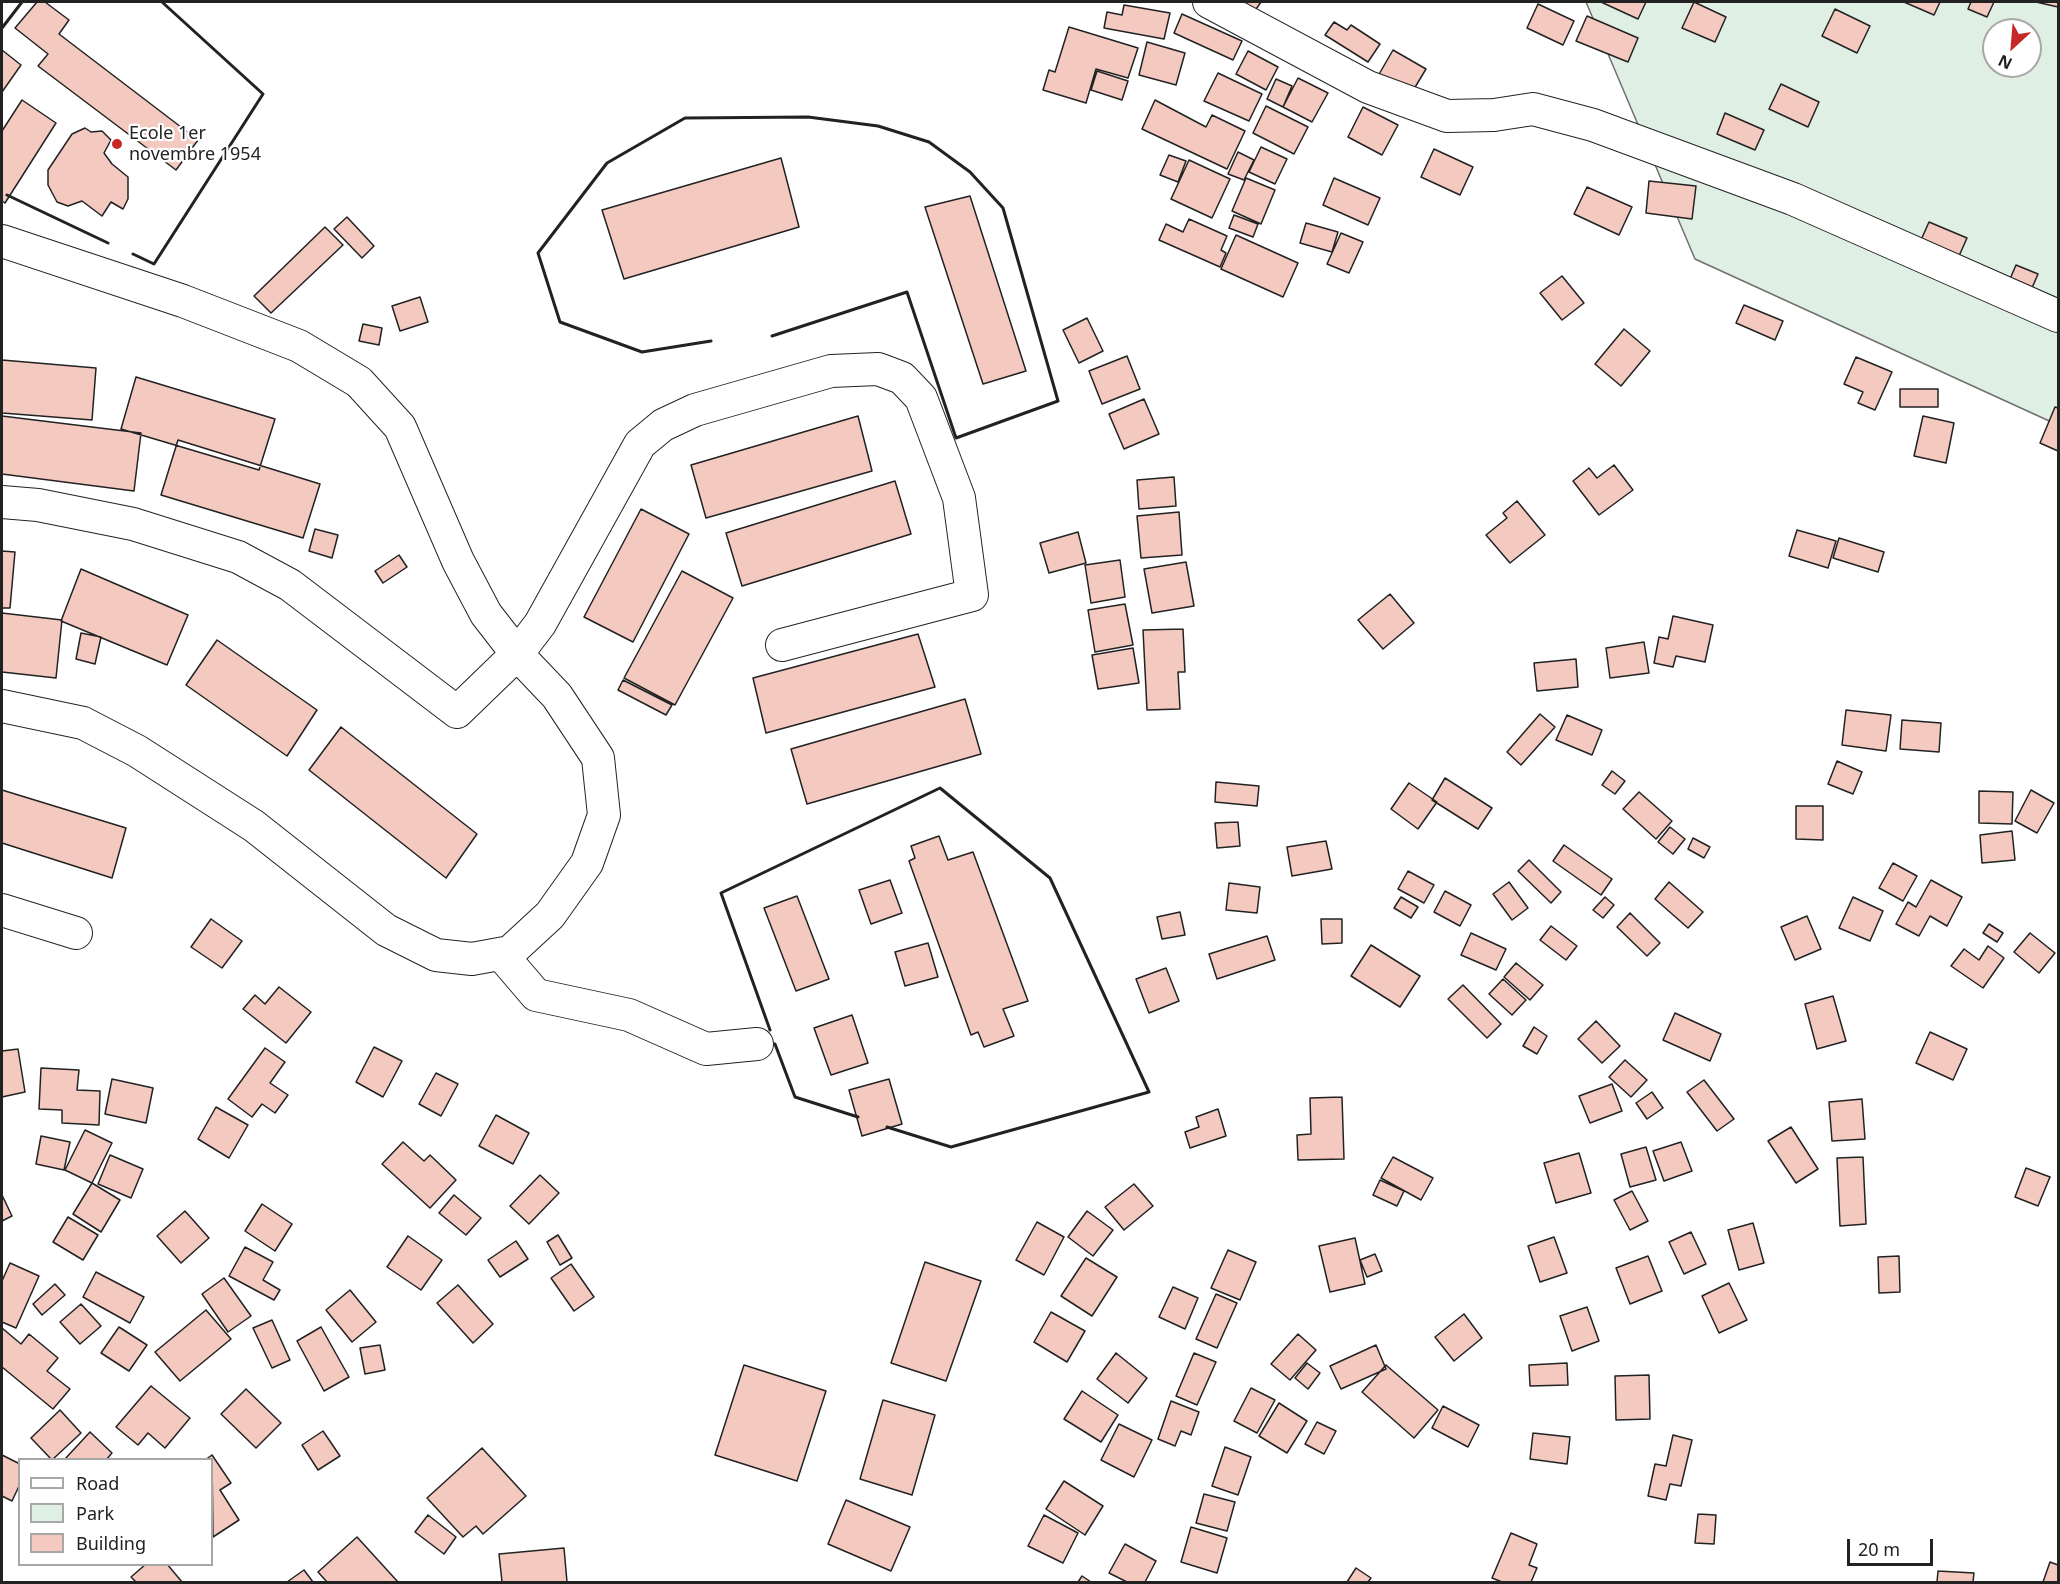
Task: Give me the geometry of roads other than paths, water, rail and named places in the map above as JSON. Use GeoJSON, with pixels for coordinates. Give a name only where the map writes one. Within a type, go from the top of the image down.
{"type":"FeatureCollection","features":[{"type":"Feature","properties":{"kind":"street"},"geometry":{"type":"LineString","coordinates":[[1209,2],[1368,87],[1447,116],[1494,115],[1533,109],[1593,125],[1793,199],[2058,316]]}},
{"type":"Feature","properties":{"kind":"street"},"geometry":{"type":"LineString","coordinates":[[2,241],[183,301],[299,346],[359,382],[400,426],[458,561],[486,614],[517,654],[556,696],[598,758],[604,815],[587,863],[550,915],[510,952],[472,959],[436,955],[386,930],[254,826],[137,751],[83,723],[2,706]]}},
{"type":"Feature","properties":{"kind":"street"},"geometry":{"type":"LineString","coordinates":[[2,261],[70,263]]}},
{"type":"Feature","properties":{"kind":"street"},"geometry":{"type":"LineString","coordinates":[[2,502],[38,505],[133,524],[238,556],[290,585],[457,712],[517,654],[540,624],[640,444],[663,425],[695,410],[831,371],[878,369],[902,378],[921,398],[959,498],[972,595],[783,645]]}},
{"type":"Feature","properties":{"kind":"street"},"geometry":{"type":"LineString","coordinates":[[2,910],[76,933]]}},
{"type":"Feature","properties":{"kind":"street"},"geometry":{"type":"LineString","coordinates":[[501,954],[536,995],[628,1015],[706,1048],[757,1044]]}},
{"type":"Feature","properties":{"kind":"place","name":"Ecole 1er novembre 1954"},"geometry":{"type":"Point","coordinates":[117,144]}}]}
